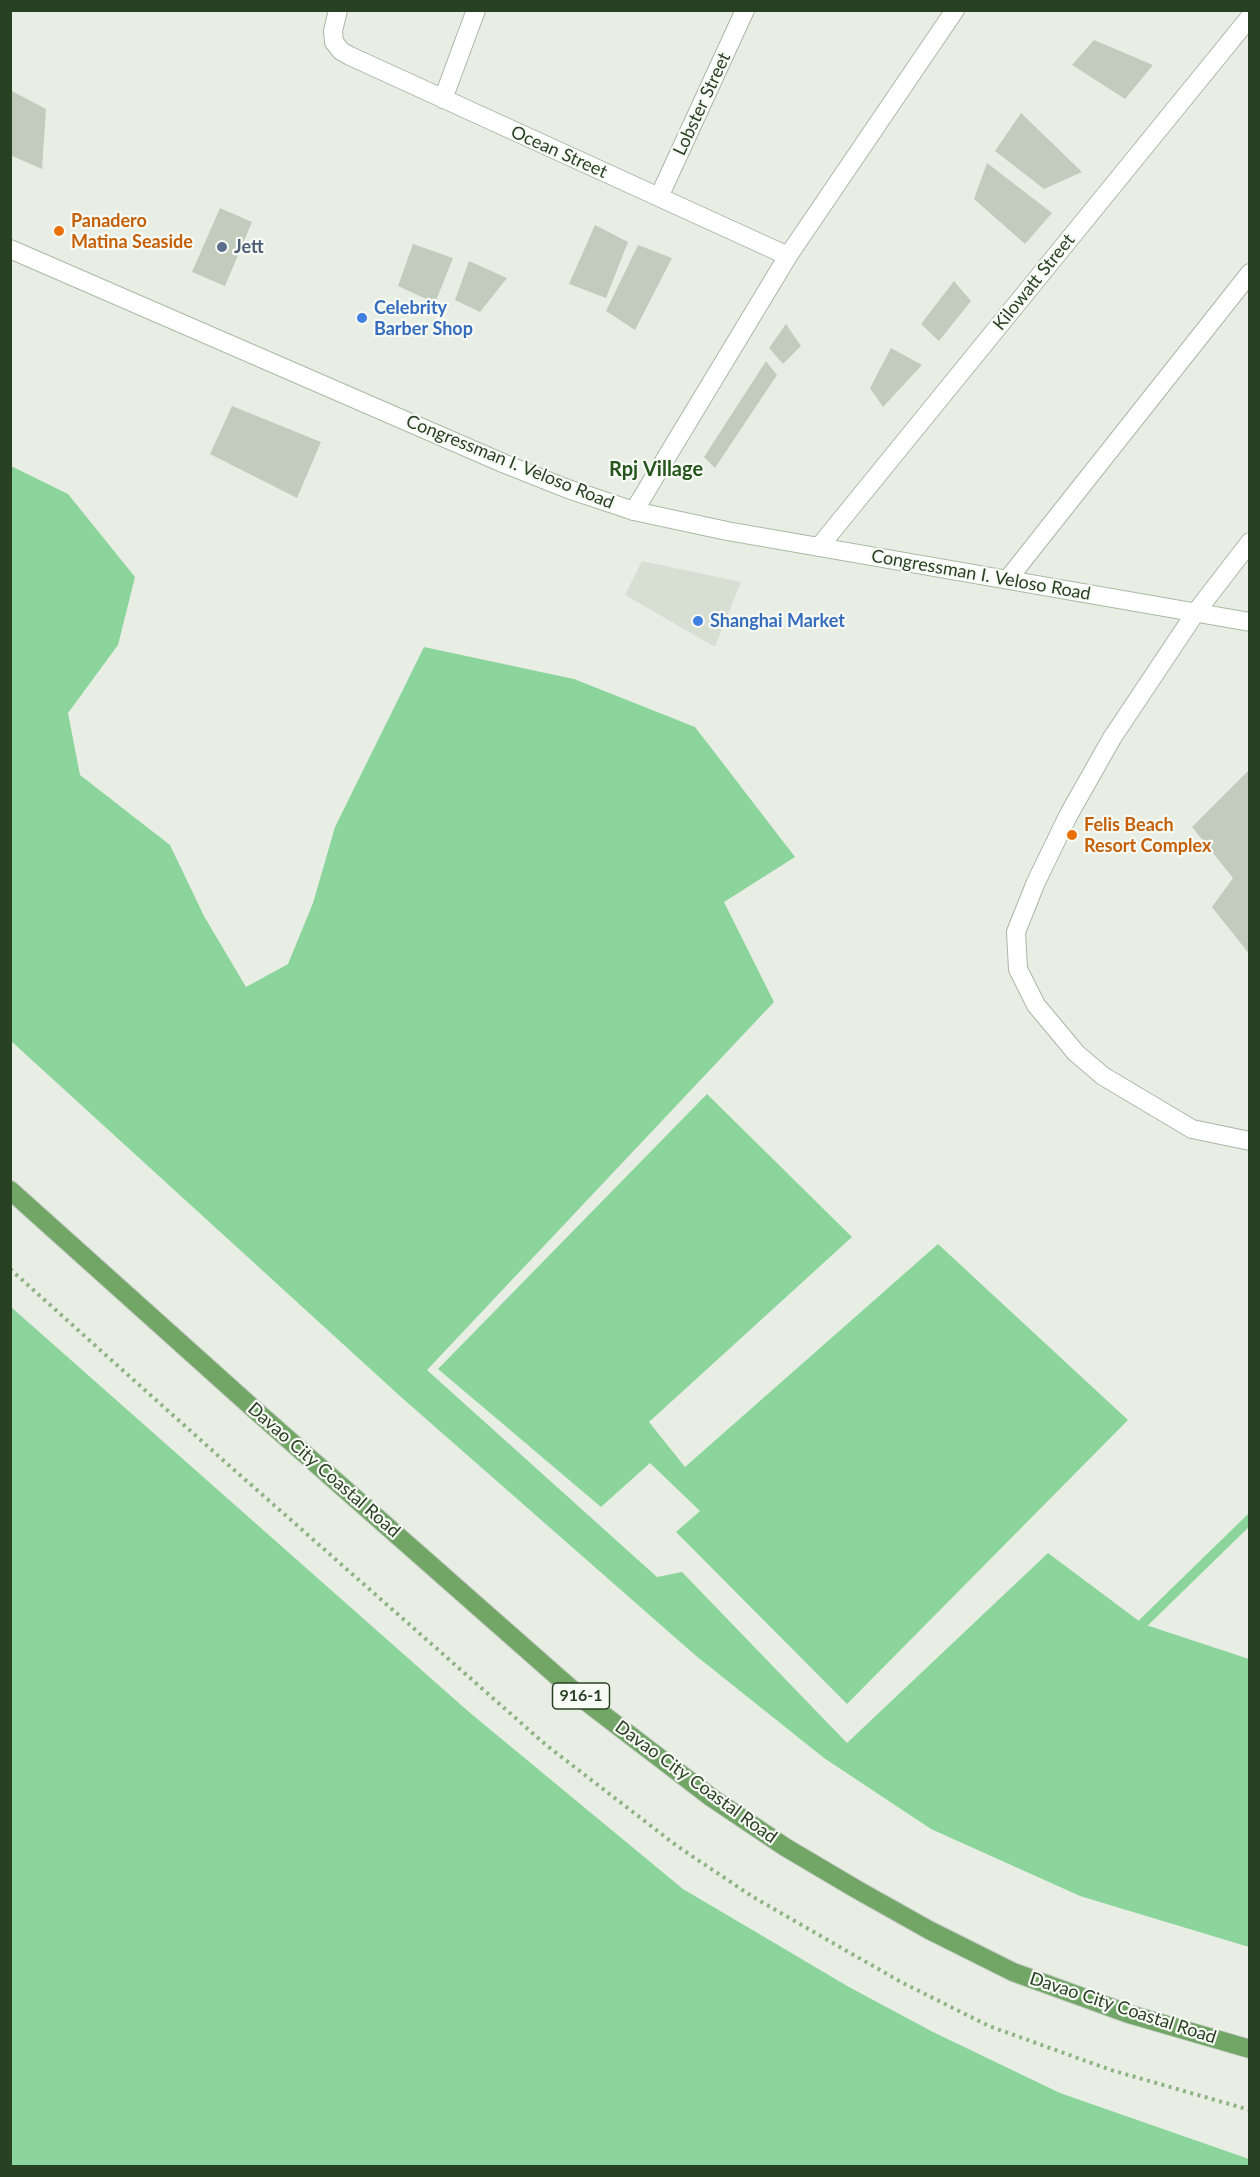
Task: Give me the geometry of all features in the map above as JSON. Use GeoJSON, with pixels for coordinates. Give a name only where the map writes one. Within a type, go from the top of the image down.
{"type":"FeatureCollection","features":[{"type":"Feature","properties":{"kind":"main road","name":"Davao City Coastal Road"},"geometry":{"type":"LineString","coordinates":[[10,1190],[584,1700],[712,1798],[785,1847],[855,1889],[929,1930],[1013,1972],[1129,2014],[1250,2049]]}},
{"type":"Feature","properties":{"kind":"street","name":"Ocean Street"},"geometry":{"type":"LineString","coordinates":[[338,10],[333,31],[334,42],[340,51],[788,256]]}},
{"type":"Feature","properties":{"kind":"street"},"geometry":{"type":"LineString","coordinates":[[443,99],[476,10]]}},
{"type":"Feature","properties":{"kind":"street"},"geometry":{"type":"LineString","coordinates":[[634,511],[788,256],[955,10]]}},
{"type":"Feature","properties":{"kind":"street","name":"Lobster Street"},"geometry":{"type":"LineString","coordinates":[[659,197],[742,12]]}},
{"type":"Feature","properties":{"kind":"street","name":"Kilowatt Street"},"geometry":{"type":"LineString","coordinates":[[819,547],[1250,17]]}},
{"type":"Feature","properties":{"kind":"street","name":"Congressman I. Veloso Road"},"geometry":{"type":"LineString","coordinates":[[10,249],[505,464],[568,489],[634,511],[727,531],[1250,622]]}},
{"type":"Feature","properties":{"kind":"street"},"geometry":{"type":"LineString","coordinates":[[1008,579],[1250,273]]}},
{"type":"Feature","properties":{"kind":"street"},"geometry":{"type":"LineString","coordinates":[[1250,542],[1196,612],[1112,738],[1069,814],[1036,882],[1016,932],[1018,969],[1036,1005],[1076,1053],[1103,1077],[1192,1129],[1250,1140]]}},
{"type":"Feature","properties":{"kind":"shaded area"},"geometry":{"type":"Polygon","coordinates":[[[11,466],[68,494],[135,577],[118,645],[68,713],[80,775],[170,845],[204,916],[246,987],[288,964],[313,903],[335,827],[424,647],[574,679],[695,727],[795,857],[724,902],[774,1002],[427,1370],[657,1577],[682,1572],[847,1743],[1048,1553],[1143,1624],[1249,1659],[1249,1947],[1080,1896],[931,1829],[824,1758],[695,1655],[401,1397],[11,1041],[11,466]]]}},
{"type":"Feature","properties":{"kind":"shaded area","name":"Shanghai Market"},"geometry":{"type":"Polygon","coordinates":[[[642,561],[741,582],[715,647],[625,595],[642,561]]]}},
{"type":"Feature","properties":{"kind":"shaded area"},"geometry":{"type":"Polygon","coordinates":[[[707,1094],[852,1237],[649,1422],[685,1467],[938,1244],[1128,1420],[847,1704],[676,1532],[700,1511],[650,1463],[601,1507],[438,1369],[707,1094]]]}},
{"type":"Feature","properties":{"kind":"shaded area"},"geometry":{"type":"Polygon","coordinates":[[[11,1307],[469,1712],[683,1889],[849,1987],[933,2032],[1060,2093],[1249,2159],[1249,2166],[11,2166],[11,1307]]]}},
{"type":"Feature","properties":{"kind":"building"},"geometry":{"type":"Polygon","coordinates":[[[1094,40],[1153,65],[1125,99],[1072,65],[1094,40]]]}},
{"type":"Feature","properties":{"kind":"building"},"geometry":{"type":"Polygon","coordinates":[[[10,90],[46,109],[42,169],[10,155],[10,90]]]}},
{"type":"Feature","properties":{"kind":"building"},"geometry":{"type":"Polygon","coordinates":[[[1021,113],[1082,172],[1044,189],[995,151],[1021,113]]]}},
{"type":"Feature","properties":{"kind":"building"},"geometry":{"type":"Polygon","coordinates":[[[987,163],[1052,213],[1025,244],[974,199],[987,163]]]}},
{"type":"Feature","properties":{"kind":"building","name":"Jett"},"geometry":{"type":"Polygon","coordinates":[[[220,208],[252,222],[225,286],[192,272],[220,208]]]}},
{"type":"Feature","properties":{"kind":"building"},"geometry":{"type":"Polygon","coordinates":[[[595,225],[628,242],[606,298],[569,284],[595,225]]]}},
{"type":"Feature","properties":{"kind":"building"},"geometry":{"type":"Polygon","coordinates":[[[413,244],[453,258],[435,303],[398,286],[413,244]]]}},
{"type":"Feature","properties":{"kind":"building"},"geometry":{"type":"Polygon","coordinates":[[[638,245],[672,258],[635,330],[606,311],[638,245]]]}},
{"type":"Feature","properties":{"kind":"building"},"geometry":{"type":"Polygon","coordinates":[[[469,261],[507,278],[480,312],[455,300],[469,261]]]}},
{"type":"Feature","properties":{"kind":"building"},"geometry":{"type":"Polygon","coordinates":[[[954,281],[971,301],[939,341],[921,324],[954,281]]]}},
{"type":"Feature","properties":{"kind":"building"},"geometry":{"type":"Polygon","coordinates":[[[786,324],[801,346],[783,364],[769,348],[786,324]]]}},
{"type":"Feature","properties":{"kind":"building"},"geometry":{"type":"Polygon","coordinates":[[[891,348],[922,365],[883,407],[870,388],[891,348]]]}},
{"type":"Feature","properties":{"kind":"building"},"geometry":{"type":"Polygon","coordinates":[[[766,361],[777,375],[715,468],[704,457],[766,361]]]}},
{"type":"Feature","properties":{"kind":"building"},"geometry":{"type":"Polygon","coordinates":[[[232,406],[321,442],[297,498],[210,454],[232,406]]]}},
{"type":"Feature","properties":{"kind":"building"},"geometry":{"type":"Polygon","coordinates":[[[1250,769],[1250,955],[1212,907],[1233,878],[1192,827],[1250,769]]]}},
{"type":"Feature","properties":{"kind":"waterway"},"geometry":{"type":"LineString","coordinates":[[1134,1632],[1250,1519]]}},
{"type":"Feature","properties":{"kind":"place","name":"Panadero Matina Seaside"},"geometry":{"type":"Point","coordinates":[59,231]}},
{"type":"Feature","properties":{"kind":"place","name":"Jett"},"geometry":{"type":"Point","coordinates":[222,247]}},
{"type":"Feature","properties":{"kind":"place","name":"Celebrity Barber Shop"},"geometry":{"type":"Point","coordinates":[362,318]}},
{"type":"Feature","properties":{"kind":"place","name":"Shanghai Market"},"geometry":{"type":"Point","coordinates":[698,621]}},
{"type":"Feature","properties":{"kind":"place","name":"Felis Beach Resort Complex"},"geometry":{"type":"Point","coordinates":[1072,835]}},
{"type":"Feature","properties":{"kind":"district","name":"Rpj Village"},"geometry":{"type":"Point","coordinates":[656,470]}}]}
